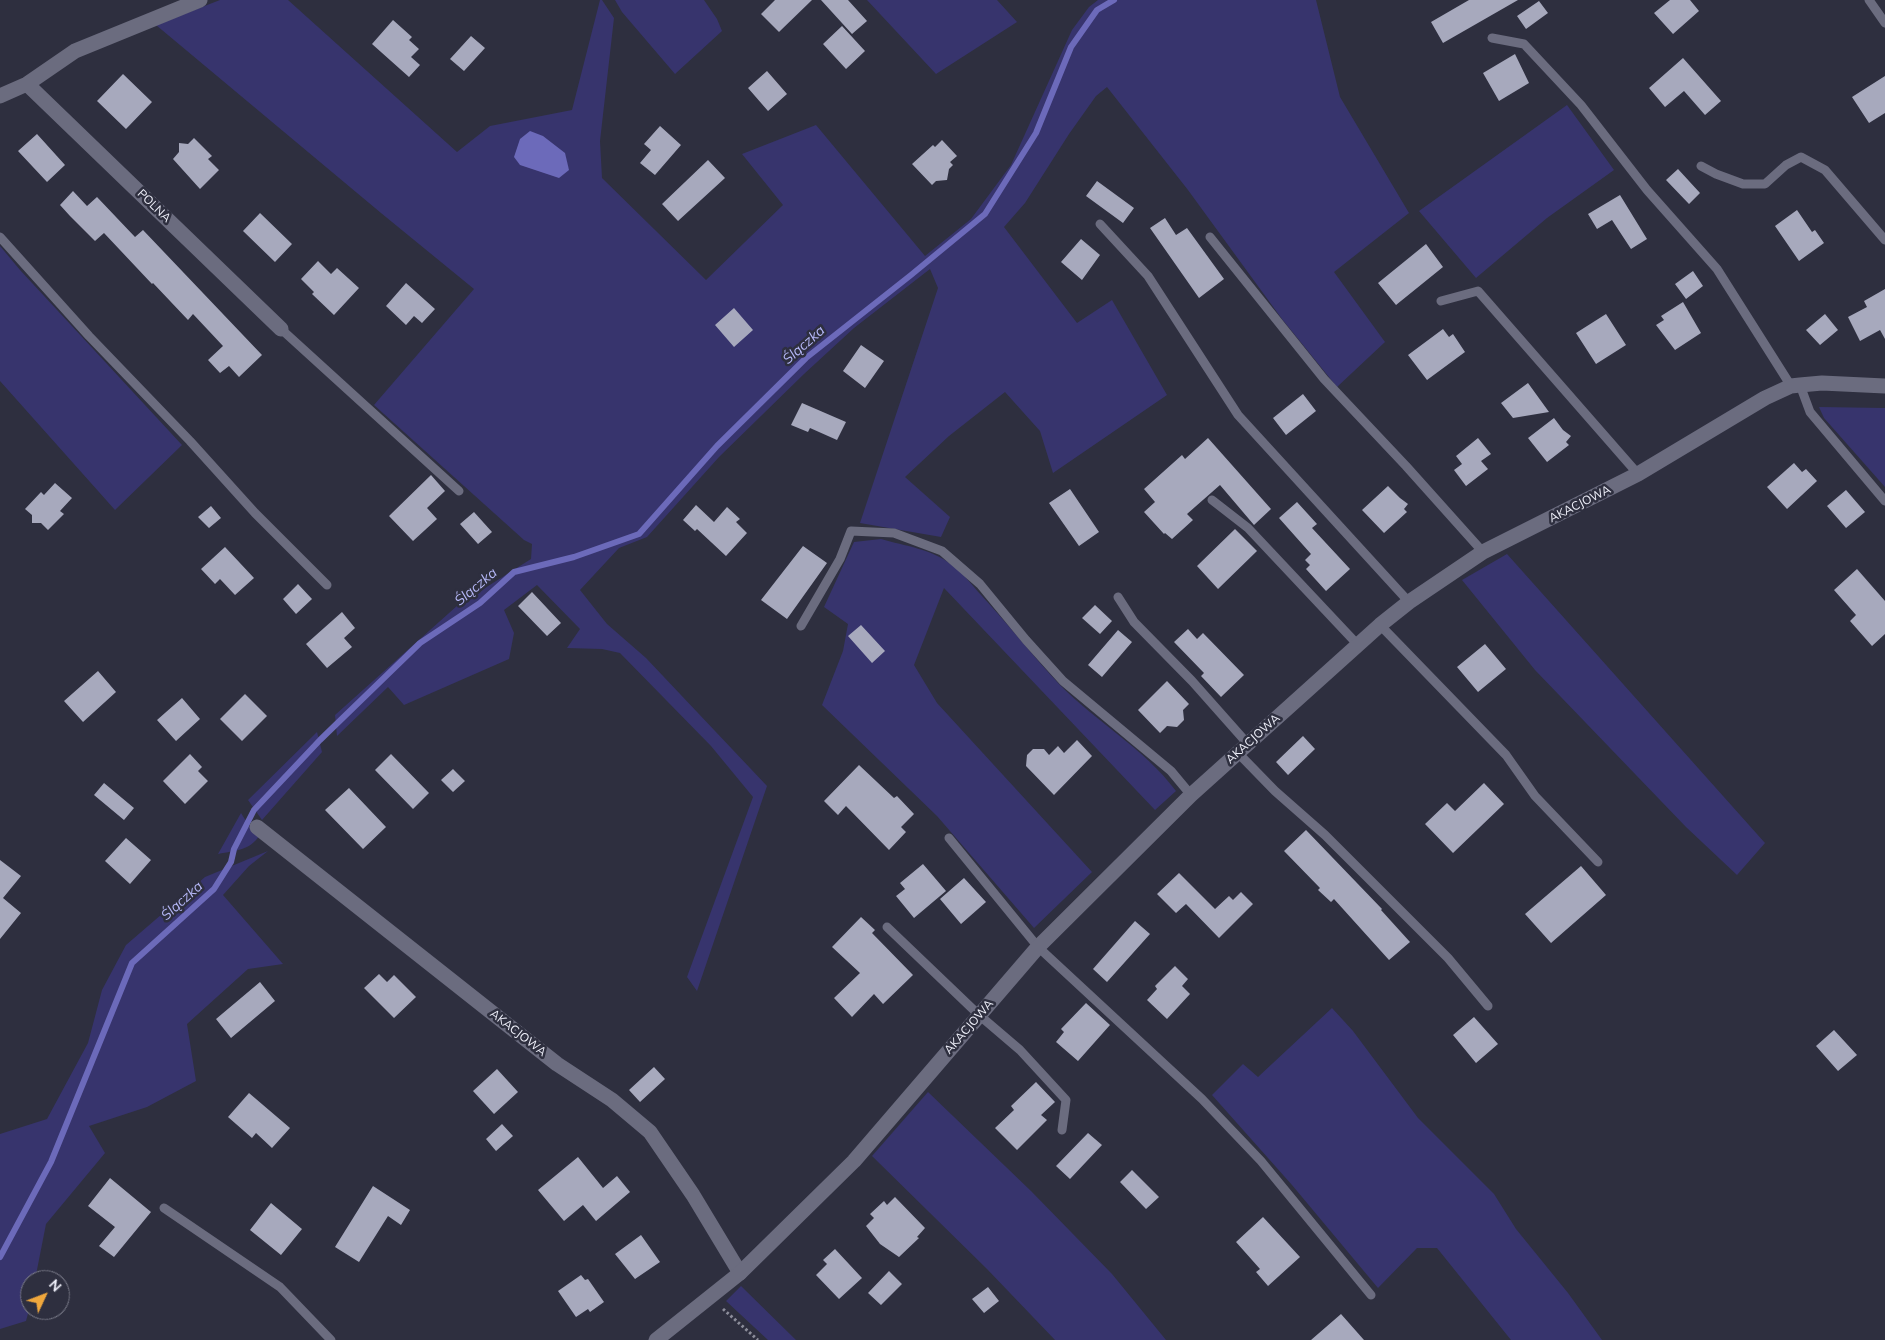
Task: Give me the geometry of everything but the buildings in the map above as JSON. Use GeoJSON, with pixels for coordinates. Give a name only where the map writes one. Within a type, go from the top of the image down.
{"type":"FeatureCollection","features":[{"type":"Feature","properties":{"kind":"street"},"geometry":{"type":"LineString","coordinates":[[0,96],[27,84],[75,51],[200,0]]}},
{"type":"Feature","properties":{"kind":"street","name":"POLNA"},"geometry":{"type":"LineString","coordinates":[[27,84],[281,329]]}},
{"type":"Feature","properties":{"kind":"street","name":"AKACJOWA"},"geometry":{"type":"LineString","coordinates":[[656,1340],[740,1273],[854,1161],[1038,947],[1191,794],[1380,625],[1409,602],[1483,552],[1638,474],[1765,398],[1796,386],[1822,383],[1885,386]]}},
{"type":"Feature","properties":{"kind":"street","name":"AKACJOWA"},"geometry":{"type":"LineString","coordinates":[[257,827],[549,1058],[612,1100],[650,1132],[693,1194],[740,1273]]}},
{"type":"Feature","properties":{"kind":"lane"},"geometry":{"type":"LineString","coordinates":[[1869,0],[1885,23]]}},
{"type":"Feature","properties":{"kind":"lane"},"geometry":{"type":"LineString","coordinates":[[1492,38],[1524,44],[1581,105],[1647,190],[1717,269],[1796,386],[1810,412],[1885,501]]}},
{"type":"Feature","properties":{"kind":"lane"},"geometry":{"type":"LineString","coordinates":[[1702,166],[1716,174],[1743,184],[1765,184],[1786,165],[1801,157],[1825,170],[1885,240]]}},
{"type":"Feature","properties":{"kind":"lane"},"geometry":{"type":"LineString","coordinates":[[1100,224],[1148,276],[1238,415],[1409,602]]}},
{"type":"Feature","properties":{"kind":"lane"},"geometry":{"type":"LineString","coordinates":[[0,237],[89,336],[190,441],[255,514],[327,585]]}},
{"type":"Feature","properties":{"kind":"lane"},"geometry":{"type":"LineString","coordinates":[[1210,237],[1324,379],[1406,466],[1483,552]]}},
{"type":"Feature","properties":{"kind":"lane"},"geometry":{"type":"LineString","coordinates":[[1441,301],[1478,291],[1638,474]]}},
{"type":"Feature","properties":{"kind":"lane"},"geometry":{"type":"LineString","coordinates":[[281,329],[459,491]]}},
{"type":"Feature","properties":{"kind":"lane"},"geometry":{"type":"LineString","coordinates":[[1212,500],[1248,528],[1358,645]]}},
{"type":"Feature","properties":{"kind":"lane"},"geometry":{"type":"LineString","coordinates":[[801,626],[840,559],[851,531],[894,533],[942,551],[980,584],[1063,681],[1171,771],[1191,794]]}},
{"type":"Feature","properties":{"kind":"lane"},"geometry":{"type":"LineString","coordinates":[[1118,596],[1134,622],[1192,682],[1275,790],[1325,835],[1448,958],[1488,1006]]}},
{"type":"Feature","properties":{"kind":"lane"},"geometry":{"type":"LineString","coordinates":[[1380,625],[1506,756],[1535,796],[1598,862]]}},
{"type":"Feature","properties":{"kind":"lane"},"geometry":{"type":"LineString","coordinates":[[949,838],[1038,947],[1202,1099],[1242,1140],[1371,1296]]}},
{"type":"Feature","properties":{"kind":"lane"},"geometry":{"type":"LineString","coordinates":[[887,928],[979,1015],[1020,1050],[1066,1100],[1062,1130]]}},
{"type":"Feature","properties":{"kind":"lane"},"geometry":{"type":"LineString","coordinates":[[164,1208],[280,1288],[331,1340]]}},
{"type":"Feature","properties":{"kind":"path"},"geometry":{"type":"LineString","coordinates":[[710,1297],[758,1340]]}},
{"type":"Feature","properties":{"kind":"shaded area"},"geometry":{"type":"Polygon","coordinates":[[[220,0],[288,0],[457,152],[490,126],[572,110],[600,0],[602,0],[614,18],[600,141],[602,178],[706,280],[783,205],[742,154],[816,125],[925,256],[971,219],[1011,165],[1072,30],[1089,7],[1098,0],[1316,0],[1340,97],[1409,213],[1334,272],[1385,342],[1337,387],[1282,319],[1188,190],[1107,87],[1096,96],[1025,203],[1004,227],[1077,323],[1112,300],[1167,395],[1053,473],[1040,431],[1005,392],[949,436],[905,477],[950,517],[941,537],[860,523],[938,288],[930,269],[854,328],[719,457],[647,537],[619,548],[580,590],[607,624],[646,658],[767,786],[697,991],[687,977],[753,797],[711,746],[620,653],[602,649],[567,648],[580,629],[537,585],[504,610],[514,633],[509,659],[404,705],[388,687],[337,736],[335,715],[458,605],[531,559],[532,544],[524,540],[374,405],[474,289],[156,25],[220,0]]]}},
{"type":"Feature","properties":{"kind":"shaded area"},"geometry":{"type":"Polygon","coordinates":[[[615,0],[704,0],[717,19],[722,31],[675,74],[622,12],[615,0]]]}},
{"type":"Feature","properties":{"kind":"shaded area"},"geometry":{"type":"Polygon","coordinates":[[[867,0],[997,0],[1017,22],[936,74],[867,0]]]}},
{"type":"Feature","properties":{"kind":"shaded area"},"geometry":{"type":"Polygon","coordinates":[[[1567,105],[1614,170],[1547,218],[1476,278],[1419,211],[1567,105]]]}},
{"type":"Feature","properties":{"kind":"shaded area"},"geometry":{"type":"Polygon","coordinates":[[[530,131],[543,136],[565,153],[569,170],[559,178],[520,165],[514,157],[520,139],[530,131]]]}},
{"type":"Feature","properties":{"kind":"shaded area"},"geometry":{"type":"Polygon","coordinates":[[[0,246],[182,445],[115,510],[0,381],[0,246]]]}},
{"type":"Feature","properties":{"kind":"shaded area"},"geometry":{"type":"Polygon","coordinates":[[[1819,407],[1885,408],[1885,487],[1824,418],[1819,407]]]}},
{"type":"Feature","properties":{"kind":"shaded area"},"geometry":{"type":"Polygon","coordinates":[[[881,539],[936,555],[956,568],[1059,684],[1088,711],[1135,748],[1176,791],[1155,810],[944,588],[914,665],[937,703],[1092,872],[1034,928],[937,816],[822,705],[843,651],[848,624],[824,607],[854,542],[881,539]]]}},
{"type":"Feature","properties":{"kind":"shaded area"},"geometry":{"type":"Polygon","coordinates":[[[1507,554],[1765,843],[1737,875],[1686,827],[1535,670],[1462,580],[1507,554]]]}},
{"type":"Feature","properties":{"kind":"shaded area"},"geometry":{"type":"Polygon","coordinates":[[[317,732],[322,752],[262,820],[248,800],[317,732]]]}},
{"type":"Feature","properties":{"kind":"shaded area"},"geometry":{"type":"Polygon","coordinates":[[[241,813],[251,829],[260,835],[247,847],[218,854],[241,813]]]}},
{"type":"Feature","properties":{"kind":"shaded area"},"geometry":{"type":"Polygon","coordinates":[[[268,851],[249,866],[223,895],[283,964],[248,969],[187,1024],[196,1081],[147,1107],[89,1126],[105,1153],[46,1224],[37,1270],[20,1270],[20,1320],[26,1321],[0,1329],[0,1134],[47,1119],[88,1043],[102,990],[126,945],[205,877],[268,851]]]}},
{"type":"Feature","properties":{"kind":"shaded area"},"geometry":{"type":"Polygon","coordinates":[[[1332,1008],[1353,1031],[1418,1118],[1494,1194],[1516,1229],[1568,1293],[1602,1340],[1511,1340],[1437,1248],[1417,1248],[1378,1288],[1292,1185],[1212,1095],[1243,1064],[1258,1077],[1332,1008]]]}},
{"type":"Feature","properties":{"kind":"shaded area"},"geometry":{"type":"Polygon","coordinates":[[[928,1092],[1031,1191],[1112,1274],[1166,1340],[1055,1340],[987,1269],[872,1156],[928,1092]]]}},
{"type":"Feature","properties":{"kind":"shaded area"},"geometry":{"type":"Polygon","coordinates":[[[741,1286],[796,1340],[768,1340],[726,1301],[741,1286]]]}},
{"type":"Feature","properties":{"kind":"waterway","name":"Ślączka"},"geometry":{"type":"LineString","coordinates":[[0,1257],[51,1162],[132,963],[214,889],[231,862],[234,849],[254,810],[320,740],[420,643],[480,603],[514,572],[574,557],[639,534],[717,446],[806,358],[985,214],[1036,133],[1071,47],[1097,10],[1114,0]]}}]}
